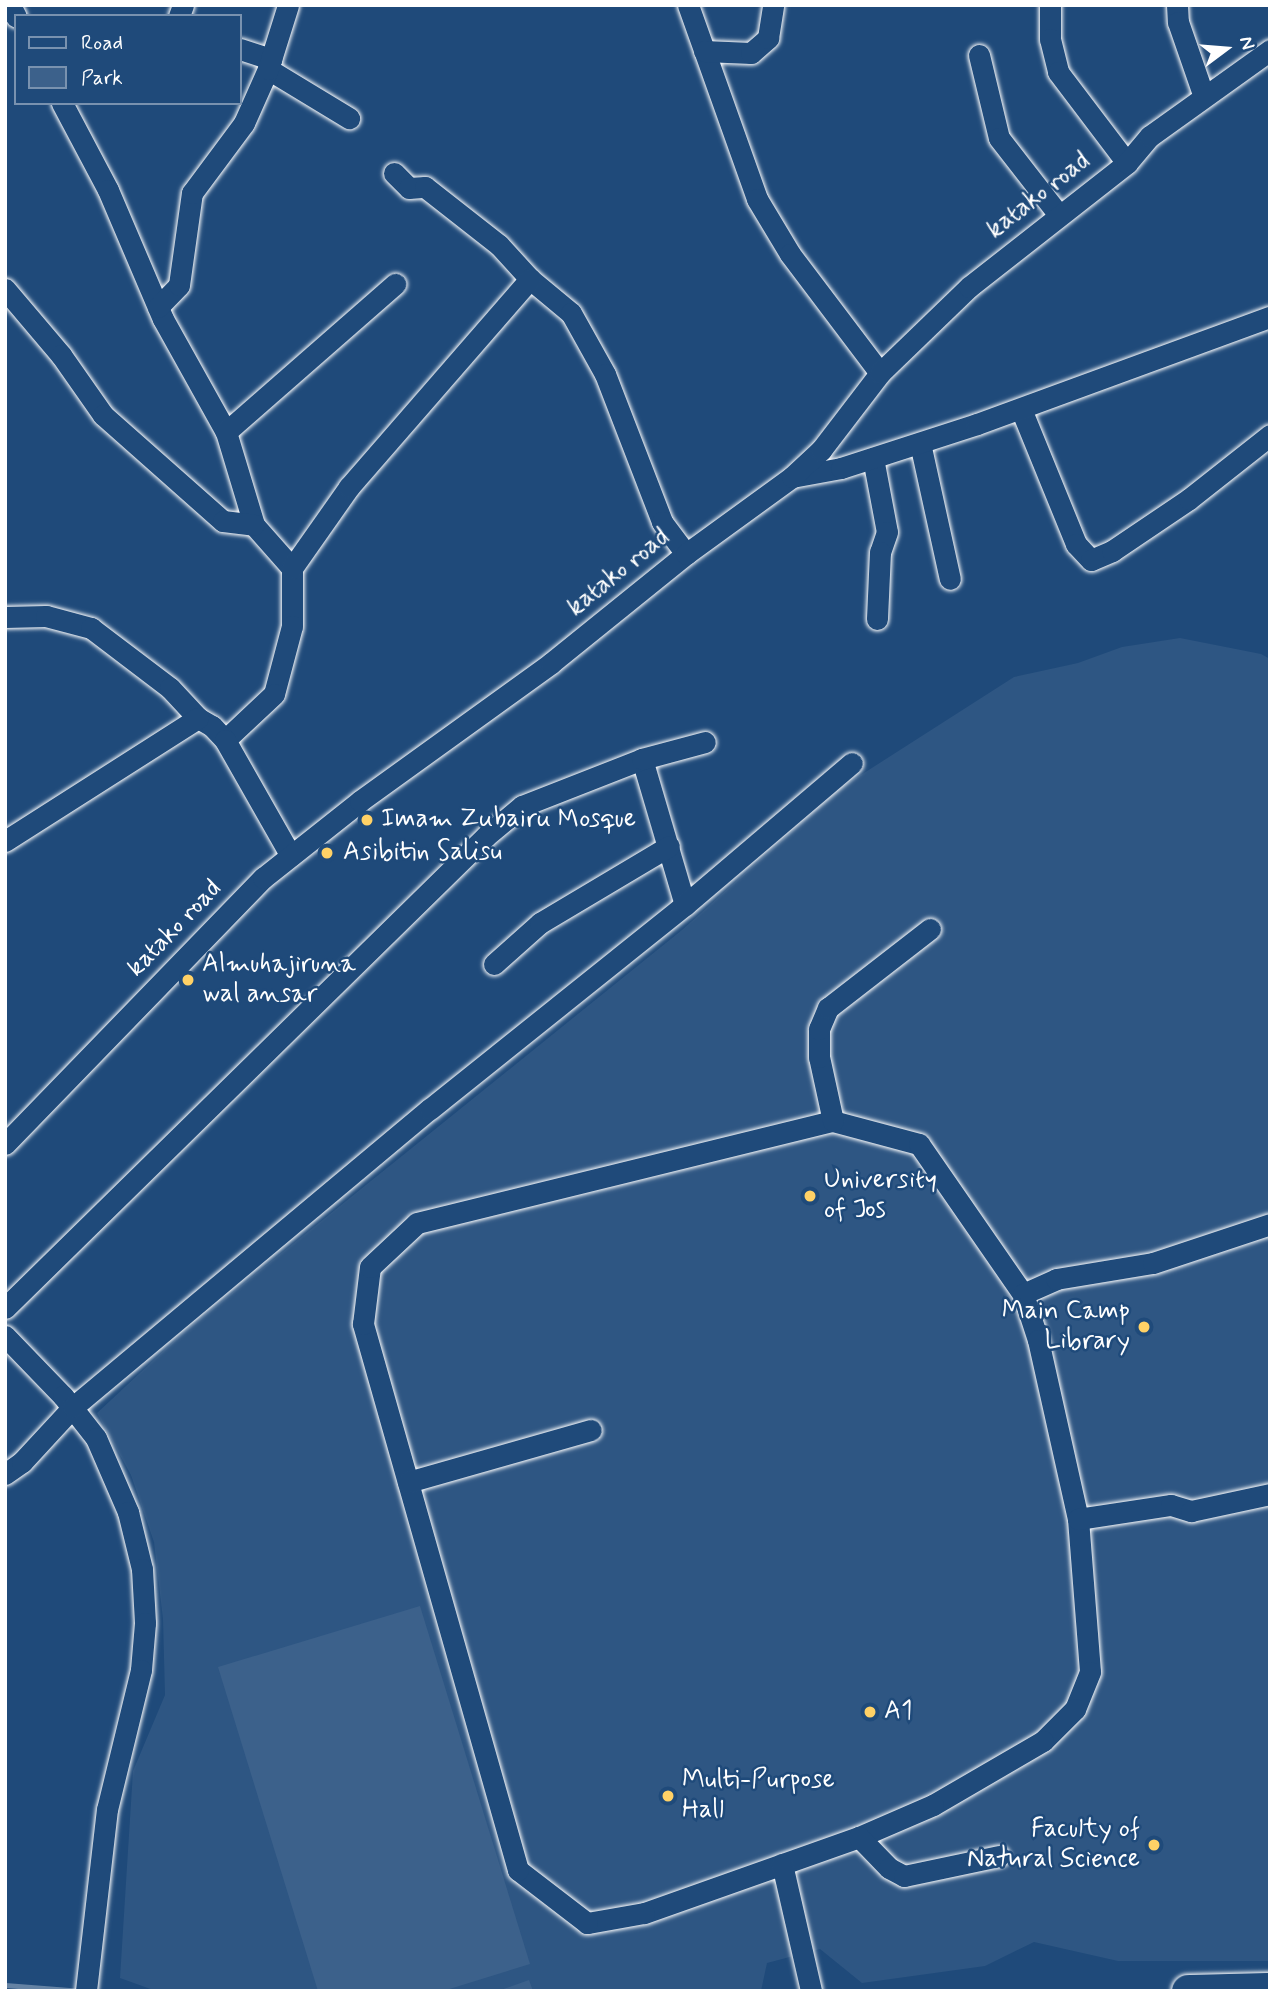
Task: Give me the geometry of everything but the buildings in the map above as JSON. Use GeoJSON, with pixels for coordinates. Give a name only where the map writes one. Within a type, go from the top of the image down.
{"type":"FeatureCollection","features":[{"type":"Feature","properties":{"kind":"highway"},"geometry":{"type":"LineString","coordinates":[[1188,1991],[1270,1989]]}},
{"type":"Feature","properties":{"kind":"street"},"geometry":{"type":"LineString","coordinates":[[158,307],[179,285],[192,192],[244,123],[269,64],[288,5]]}},
{"type":"Feature","properties":{"kind":"street"},"geometry":{"type":"LineString","coordinates":[[688,5],[757,199],[790,254],[880,373]]}},
{"type":"Feature","properties":{"kind":"street"},"geometry":{"type":"LineString","coordinates":[[705,51],[751,53],[768,38],[773,5]]}},
{"type":"Feature","properties":{"kind":"street"},"geometry":{"type":"LineString","coordinates":[[1051,5],[1050,39],[1058,72],[1127,163]]}},
{"type":"Feature","properties":{"kind":"street"},"geometry":{"type":"LineString","coordinates":[[1177,5],[1178,22],[1204,97]]}},
{"type":"Feature","properties":{"kind":"street"},"geometry":{"type":"LineString","coordinates":[[242,50],[269,64],[349,118]]}},
{"type":"Feature","properties":{"kind":"street","name":"katako road"},"geometry":{"type":"LineString","coordinates":[[5,1144],[263,878],[360,801],[551,663],[686,554],[792,477],[821,450],[880,373],[969,287],[1127,163],[1150,136],[1270,50]]}},
{"type":"Feature","properties":{"kind":"street"},"geometry":{"type":"LineString","coordinates":[[979,55],[999,138],[1059,215]]}},
{"type":"Feature","properties":{"kind":"street"},"geometry":{"type":"LineString","coordinates":[[63,105],[108,190],[158,307],[226,432],[254,525],[292,568]]}},
{"type":"Feature","properties":{"kind":"street"},"geometry":{"type":"LineString","coordinates":[[394,173],[409,188],[425,187],[499,245],[530,279],[571,313],[605,374],[662,522],[686,554]]}},
{"type":"Feature","properties":{"kind":"street"},"geometry":{"type":"LineString","coordinates":[[225,740],[274,694],[292,626],[292,568],[348,487],[530,279]]}},
{"type":"Feature","properties":{"kind":"street"},"geometry":{"type":"LineString","coordinates":[[226,432],[395,284]]}},
{"type":"Feature","properties":{"kind":"street"},"geometry":{"type":"LineString","coordinates":[[5,289],[61,355],[103,415],[223,521],[254,525]]}},
{"type":"Feature","properties":{"kind":"street"},"geometry":{"type":"LineString","coordinates":[[792,477],[841,468],[920,443],[1021,409],[1270,317]]}},
{"type":"Feature","properties":{"kind":"street"},"geometry":{"type":"LineString","coordinates":[[1021,409],[1076,544],[1091,560],[1112,551],[1189,499],[1270,435]]}},
{"type":"Feature","properties":{"kind":"street"},"geometry":{"type":"LineString","coordinates":[[920,443],[950,579]]}},
{"type":"Feature","properties":{"kind":"street"},"geometry":{"type":"LineString","coordinates":[[873,458],[887,532],[880,552],[877,619]]}},
{"type":"Feature","properties":{"kind":"street"},"geometry":{"type":"LineString","coordinates":[[5,617],[46,615],[92,628],[170,688],[198,718],[212,726],[225,740],[290,856]]}},
{"type":"Feature","properties":{"kind":"street"},"geometry":{"type":"LineString","coordinates":[[5,841],[198,718]]}},
{"type":"Feature","properties":{"kind":"street"},"geometry":{"type":"LineString","coordinates":[[5,1308],[486,836],[522,806],[642,759],[705,742]]}},
{"type":"Feature","properties":{"kind":"street"},"geometry":{"type":"LineString","coordinates":[[642,759],[685,905]]}},
{"type":"Feature","properties":{"kind":"street"},"geometry":{"type":"LineString","coordinates":[[5,1474],[22,1462],[73,1408],[430,1109],[685,905],[852,763]]}},
{"type":"Feature","properties":{"kind":"street"},"geometry":{"type":"LineString","coordinates":[[494,964],[540,923],[669,846]]}},
{"type":"Feature","properties":{"kind":"street"},"geometry":{"type":"LineString","coordinates":[[833,1121],[819,1057],[819,1029],[828,1008],[930,929]]}},
{"type":"Feature","properties":{"kind":"street"},"geometry":{"type":"LineString","coordinates":[[833,1121],[919,1144],[1023,1294],[1038,1340],[1078,1519],[1090,1672],[1075,1709],[1043,1741],[933,1805],[859,1838],[644,1913],[587,1923],[518,1870],[363,1324],[370,1268],[417,1223],[833,1121]]}},
{"type":"Feature","properties":{"kind":"street"},"geometry":{"type":"LineString","coordinates":[[1023,1294],[1056,1279],[1153,1263],[1270,1224]]}},
{"type":"Feature","properties":{"kind":"street"},"geometry":{"type":"LineString","coordinates":[[5,1336],[73,1408],[96,1438],[128,1511],[142,1569],[145,1623],[141,1670],[107,1809],[86,1991]]}},
{"type":"Feature","properties":{"kind":"street"},"geometry":{"type":"LineString","coordinates":[[408,1482],[591,1430]]}},
{"type":"Feature","properties":{"kind":"street"},"geometry":{"type":"LineString","coordinates":[[1078,1519],[1171,1505],[1191,1511],[1270,1494]]}},
{"type":"Feature","properties":{"kind":"street"},"geometry":{"type":"LineString","coordinates":[[859,1838],[889,1868],[904,1875],[999,1856]]}},
{"type":"Feature","properties":{"kind":"street"},"geometry":{"type":"LineString","coordinates":[[782,1864],[811,1991]]}},
{"type":"Feature","properties":{"kind":"shaded area","name":"University of Jos"},"geometry":{"type":"Polygon","coordinates":[[[1180,638],[1261,654],[1270,659],[1270,1961],[1118,1961],[1034,1942],[985,1966],[862,1983],[820,1949],[767,1963],[761,1991],[156,1991],[120,1978],[133,1771],[165,1695],[163,1619],[154,1542],[131,1475],[97,1413],[185,1331],[682,930],[839,789],[1014,677],[1078,663],[1122,647],[1180,638]]]}},
{"type":"Feature","properties":{"kind":"green space"},"geometry":{"type":"Polygon","coordinates":[[[420,1606],[530,1964],[443,1991],[318,1991],[218,1667],[420,1606]]]}},
{"type":"Feature","properties":{"kind":"green space"},"geometry":{"type":"Polygon","coordinates":[[[529,1980],[533,1991],[498,1991],[529,1980]]]}},
{"type":"Feature","properties":{"kind":"waterway"},"geometry":{"type":"LineString","coordinates":[[5,1985],[82,1991]]}},
{"type":"Feature","properties":{"kind":"place","name":"Imam Zubairu Mosque"},"geometry":{"type":"Point","coordinates":[367,820]}},
{"type":"Feature","properties":{"kind":"place","name":"Asibitin Salisu"},"geometry":{"type":"Point","coordinates":[327,853]}},
{"type":"Feature","properties":{"kind":"place","name":"Almuhajiruna wal ansar"},"geometry":{"type":"Point","coordinates":[188,980]}},
{"type":"Feature","properties":{"kind":"place","name":"University of Jos"},"geometry":{"type":"Point","coordinates":[810,1196]}},
{"type":"Feature","properties":{"kind":"place","name":"Main Camp Library"},"geometry":{"type":"Point","coordinates":[1144,1327]}},
{"type":"Feature","properties":{"kind":"place","name":"A1"},"geometry":{"type":"Point","coordinates":[870,1712]}},
{"type":"Feature","properties":{"kind":"place","name":"Multi-Purpose Hall"},"geometry":{"type":"Point","coordinates":[668,1796]}},
{"type":"Feature","properties":{"kind":"place","name":"Faculty of Natural Science"},"geometry":{"type":"Point","coordinates":[1154,1845]}}]}
